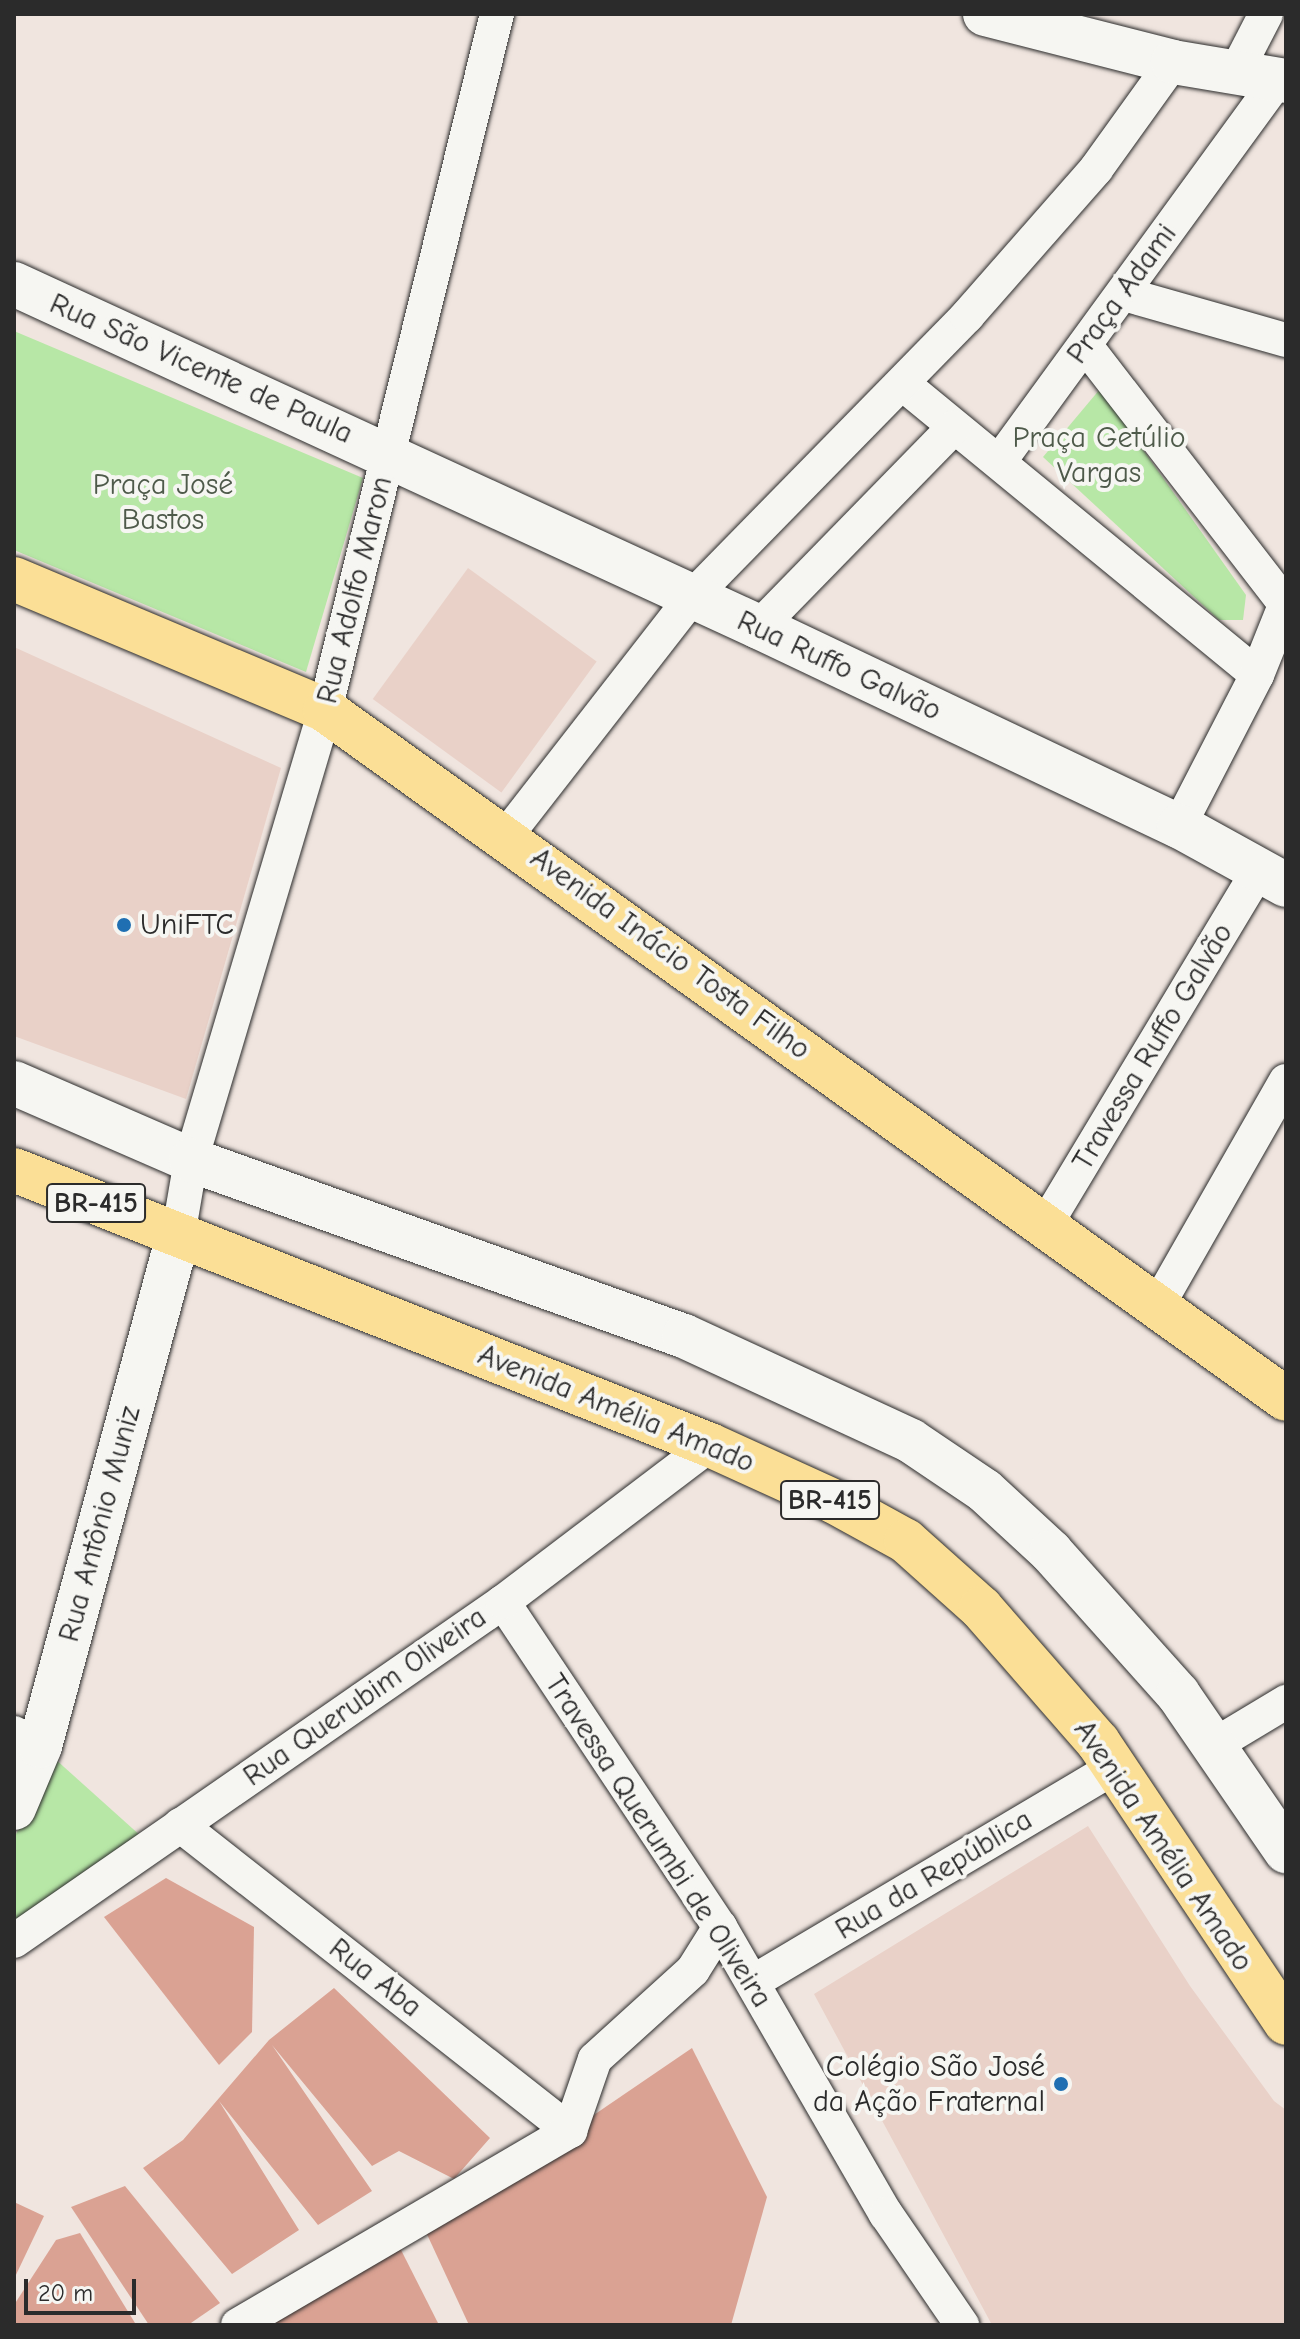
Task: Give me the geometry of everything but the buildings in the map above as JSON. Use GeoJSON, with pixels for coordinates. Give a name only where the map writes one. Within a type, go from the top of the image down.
{"type":"FeatureCollection","features":[{"type":"Feature","properties":{"kind":"main road","name":"Avenida Inácio Tosta Filho"},"geometry":{"type":"LineString","coordinates":[[14,579],[325,710],[506,836],[1286,1399]]}},
{"type":"Feature","properties":{"kind":"main road","name":"Avenida Amélia Amado"},"geometry":{"type":"LineString","coordinates":[[14,1170],[710,1445],[835,1502],[906,1541],[981,1608],[1115,1767],[1269,1986],[1286,2023]]}},
{"type":"Feature","properties":{"kind":"street","name":"Rua Adolfo Maron"},"geometry":{"type":"LineString","coordinates":[[178,1236],[191,1160],[325,710],[497,14]]}},
{"type":"Feature","properties":{"kind":"street"},"geometry":{"type":"LineString","coordinates":[[985,14],[1173,62],[1266,77]]}},
{"type":"Feature","properties":{"kind":"street","name":"Praça Adami"},"geometry":{"type":"LineString","coordinates":[[999,462],[1124,294],[1266,77],[1266,14]]}},
{"type":"Feature","properties":{"kind":"street"},"geometry":{"type":"LineString","coordinates":[[506,836],[691,598],[903,384],[1096,169],[1173,62]]}},
{"type":"Feature","properties":{"kind":"street","name":"Rua São Vicente de Paula"},"geometry":{"type":"LineString","coordinates":[[14,284],[388,454]]}},
{"type":"Feature","properties":{"kind":"street"},"geometry":{"type":"LineString","coordinates":[[1124,294],[1286,340]]}},
{"type":"Feature","properties":{"kind":"street"},"geometry":{"type":"LineString","coordinates":[[1085,345],[1286,604],[1257,675],[1179,826]]}},
{"type":"Feature","properties":{"kind":"street"},"geometry":{"type":"LineString","coordinates":[[903,384],[1257,675]]}},
{"type":"Feature","properties":{"kind":"street"},"geometry":{"type":"LineString","coordinates":[[759,627],[954,427]]}},
{"type":"Feature","properties":{"kind":"street","name":"Rua Ruffo Galvão"},"geometry":{"type":"LineString","coordinates":[[388,454],[1179,826],[1272,877]]}},
{"type":"Feature","properties":{"kind":"street","name":"Travessa Ruffo Galvão"},"geometry":{"type":"LineString","coordinates":[[1046,1224],[1272,877]]}},
{"type":"Feature","properties":{"kind":"street"},"geometry":{"type":"LineString","coordinates":[[1158,1305],[1286,1081]]}},
{"type":"Feature","properties":{"kind":"street","name":"BR-415"},"geometry":{"type":"LineString","coordinates":[[14,1083],[191,1160],[684,1336],[911,1441],[985,1491],[1051,1552],[1178,1694],[1216,1744],[1286,1851]]}},
{"type":"Feature","properties":{"kind":"street","name":"Rua Antônio Muniz"},"geometry":{"type":"LineString","coordinates":[[14,1808],[27,1739],[178,1236]]}},
{"type":"Feature","properties":{"kind":"street","name":"Rua Querubim Oliveira"},"geometry":{"type":"LineString","coordinates":[[14,1941],[503,1602],[710,1445]]}},
{"type":"Feature","properties":{"kind":"street","name":"Travessa Querumbi de Oliveira"},"geometry":{"type":"LineString","coordinates":[[503,1602],[720,1927],[886,2214],[962,2325]]}},
{"type":"Feature","properties":{"kind":"street"},"geometry":{"type":"LineString","coordinates":[[1216,1744],[1286,1702]]}},
{"type":"Feature","properties":{"kind":"street","name":"Rua da República"},"geometry":{"type":"LineString","coordinates":[[753,1982],[1115,1767]]}},
{"type":"Feature","properties":{"kind":"street","name":"Rua Aba"},"geometry":{"type":"LineString","coordinates":[[180,1825],[570,2131]]}},
{"type":"Feature","properties":{"kind":"street"},"geometry":{"type":"LineString","coordinates":[[250,2322],[570,2131],[595,2059],[693,1970],[720,1927]]}},
{"type":"Feature","properties":{"kind":"shaded area"},"geometry":{"type":"Polygon","coordinates":[[[468,568],[597,661],[501,793],[373,699],[468,568]]]}},
{"type":"Feature","properties":{"kind":"shaded area","name":"UniFTC"},"geometry":{"type":"Polygon","coordinates":[[[14,647],[281,768],[186,1099],[14,1036],[14,647]]]}},
{"type":"Feature","properties":{"kind":"shaded area","name":"Colégio São José da Ação Fraternal"},"geometry":{"type":"Polygon","coordinates":[[[1088,1826],[1190,1986],[1274,2101],[1286,2110],[1286,2325],[992,2325],[814,1994],[1088,1826]]]}},
{"type":"Feature","properties":{"kind":"green space","name":"Praça José Bastos"},"geometry":{"type":"Polygon","coordinates":[[[14,331],[363,478],[306,672],[14,550],[14,331]]]}},
{"type":"Feature","properties":{"kind":"green space","name":"Praça Getúlio Vargas"},"geometry":{"type":"Polygon","coordinates":[[[1100,389],[1246,595],[1243,620],[1219,620],[1043,457],[1100,389]]]}},
{"type":"Feature","properties":{"kind":"green space"},"geometry":{"type":"Polygon","coordinates":[[[54,1758],[152,1846],[14,1941],[14,1838],[54,1758]]]}},
{"type":"Feature","properties":{"kind":"place","name":"UniFTC"},"geometry":{"type":"Point","coordinates":[124,925]}},
{"type":"Feature","properties":{"kind":"place","name":"Colégio São José da Ação Fraternal"},"geometry":{"type":"Point","coordinates":[1061,2084]}}]}
